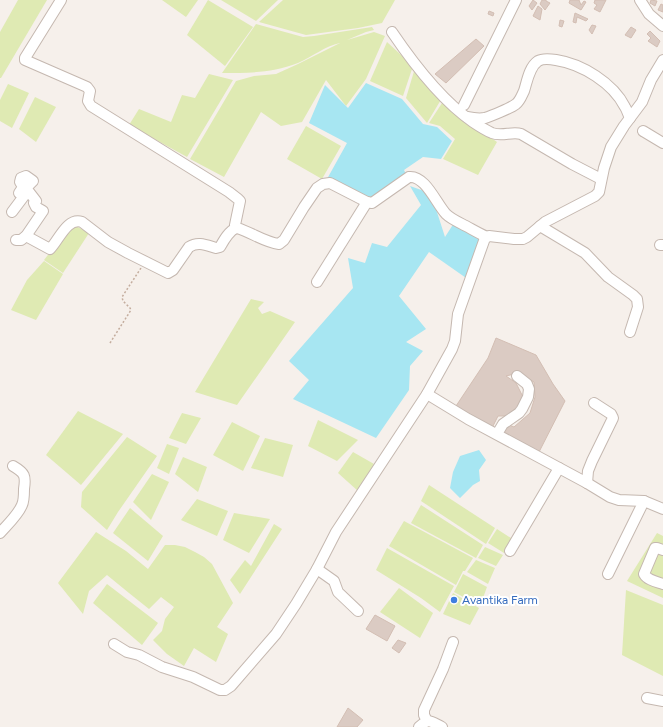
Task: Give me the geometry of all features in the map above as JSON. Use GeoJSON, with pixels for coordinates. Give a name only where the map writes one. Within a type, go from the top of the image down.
{"type":"FeatureCollection","features":[{"type":"Feature","properties":{"kind":"street"},"geometry":{"type":"LineString","coordinates":[[61,0],[25,60],[87,87],[90,91],[88,101],[91,106],[238,199],[240,203],[235,225],[236,228]]}},
{"type":"Feature","properties":{"kind":"street"},"geometry":{"type":"LineString","coordinates":[[464,105],[516,0]]}},
{"type":"Feature","properties":{"kind":"street"},"geometry":{"type":"LineString","coordinates":[[640,0],[648,14],[663,26]]}},
{"type":"Feature","properties":{"kind":"street"},"geometry":{"type":"LineString","coordinates":[[392,32],[428,80],[466,118],[495,134],[515,132],[522,134],[572,164],[601,179]]}},
{"type":"Feature","properties":{"kind":"street"},"geometry":{"type":"LineString","coordinates":[[466,118],[485,118],[516,104],[521,98],[536,62],[539,60],[548,59],[571,64],[599,78],[616,93],[626,107],[630,118]]}},
{"type":"Feature","properties":{"kind":"street"},"geometry":{"type":"LineString","coordinates":[[236,228],[269,242],[279,244],[284,240],[317,188],[323,184],[330,183],[367,202],[373,202],[409,177],[414,177],[429,190],[448,216],[487,237],[489,236],[514,240],[523,239],[545,222],[595,196],[599,192],[601,179],[611,148],[642,102],[651,80],[663,60]]}},
{"type":"Feature","properties":{"kind":"street"},"geometry":{"type":"LineString","coordinates":[[643,131],[663,143]]}},
{"type":"Feature","properties":{"kind":"street"},"geometry":{"type":"LineString","coordinates":[[12,212],[24,196],[19,194],[23,187],[20,182],[21,178],[26,176],[33,181],[26,188],[36,202],[34,203],[36,207],[43,211],[21,238],[50,249],[67,227],[74,222],[79,221],[108,242],[166,272],[173,270],[193,244],[218,248],[230,232],[236,228]]}},
{"type":"Feature","properties":{"kind":"street"},"geometry":{"type":"LineString","coordinates":[[318,282],[367,202]]}},
{"type":"Feature","properties":{"kind":"street"},"geometry":{"type":"LineString","coordinates":[[540,226],[585,253],[608,277],[637,299],[638,306],[630,332]]}},
{"type":"Feature","properties":{"kind":"street"},"geometry":{"type":"LineString","coordinates":[[114,644],[127,652],[138,655],[162,668],[189,675],[220,690],[225,690],[231,686],[276,634],[317,569],[329,544],[342,523],[427,394],[456,341],[458,314],[487,237]]}},
{"type":"Feature","properties":{"kind":"street"},"geometry":{"type":"LineString","coordinates":[[496,434],[503,424],[522,409],[528,397],[529,389],[527,384],[517,376]]}},
{"type":"Feature","properties":{"kind":"street"},"geometry":{"type":"LineString","coordinates":[[427,394],[468,420],[587,483],[614,499],[644,502],[663,509]]}},
{"type":"Feature","properties":{"kind":"street"},"geometry":{"type":"LineString","coordinates":[[587,483],[588,472],[592,461],[613,418],[612,414],[594,403]]}},
{"type":"Feature","properties":{"kind":"street"},"geometry":{"type":"LineString","coordinates":[[0,533],[18,512],[23,502],[26,481],[25,476],[20,470],[13,466]]}},
{"type":"Feature","properties":{"kind":"street"},"geometry":{"type":"LineString","coordinates":[[510,551],[559,468]]}},
{"type":"Feature","properties":{"kind":"street"},"geometry":{"type":"LineString","coordinates":[[608,574],[644,502]]}},
{"type":"Feature","properties":{"kind":"street"},"geometry":{"type":"LineString","coordinates":[[663,550],[655,548],[644,576],[663,584]]}},
{"type":"Feature","properties":{"kind":"street"},"geometry":{"type":"LineString","coordinates":[[317,569],[334,581],[338,592],[358,611]]}},
{"type":"Feature","properties":{"kind":"street"},"geometry":{"type":"LineString","coordinates":[[442,727],[430,721],[423,724],[424,710],[444,669],[453,642]]}},
{"type":"Feature","properties":{"kind":"street"},"geometry":{"type":"LineString","coordinates":[[647,698],[663,701]]}},
{"type":"Feature","properties":{"kind":"path"},"geometry":{"type":"LineString","coordinates":[[110,343],[131,310],[122,298],[145,262]]}},
{"type":"Feature","properties":{"kind":"green space"},"geometry":{"type":"Polygon","coordinates":[[[18,0],[47,0],[0,78],[0,32],[18,0]]]}},
{"type":"Feature","properties":{"kind":"green space"},"geometry":{"type":"Polygon","coordinates":[[[162,0],[198,0],[186,17],[162,0]]]}},
{"type":"Feature","properties":{"kind":"green space"},"geometry":{"type":"Polygon","coordinates":[[[208,0],[253,27],[225,66],[187,35],[208,0]]]}},
{"type":"Feature","properties":{"kind":"green space"},"geometry":{"type":"Polygon","coordinates":[[[221,0],[278,0],[256,21],[221,0]]]}},
{"type":"Feature","properties":{"kind":"green space"},"geometry":{"type":"Polygon","coordinates":[[[283,0],[395,0],[382,23],[306,35],[259,22],[283,0]]]}},
{"type":"Feature","properties":{"kind":"green space"},"geometry":{"type":"Polygon","coordinates":[[[256,24],[303,37],[372,27],[374,30],[347,40],[374,32],[385,36],[366,79],[346,106],[326,80],[302,122],[281,126],[261,112],[224,177],[190,159],[236,81],[254,76],[276,74],[340,43],[334,44],[298,63],[279,69],[270,71],[222,73],[256,24]]]}},
{"type":"Feature","properties":{"kind":"green space"},"geometry":{"type":"Polygon","coordinates":[[[387,42],[413,66],[403,96],[370,81],[387,42]]]}},
{"type":"Feature","properties":{"kind":"green space"},"geometry":{"type":"Polygon","coordinates":[[[415,68],[442,98],[427,123],[406,98],[415,68]]]}},
{"type":"Feature","properties":{"kind":"green space"},"geometry":{"type":"Polygon","coordinates":[[[209,74],[233,80],[187,157],[129,125],[139,109],[171,122],[182,95],[195,98],[209,74]]]}},
{"type":"Feature","properties":{"kind":"green space"},"geometry":{"type":"Polygon","coordinates":[[[8,84],[29,93],[12,128],[0,121],[0,100],[8,84]]]}},
{"type":"Feature","properties":{"kind":"green space"},"geometry":{"type":"Polygon","coordinates":[[[35,97],[56,107],[36,142],[19,129],[35,97]]]}},
{"type":"Feature","properties":{"kind":"green space"},"geometry":{"type":"Polygon","coordinates":[[[444,100],[472,125],[497,142],[478,175],[443,159],[455,139],[440,126],[429,123],[444,100]]]}},
{"type":"Feature","properties":{"kind":"green space"},"geometry":{"type":"Polygon","coordinates":[[[306,126],[341,146],[322,179],[287,159],[306,126]]]}},
{"type":"Feature","properties":{"kind":"green space"},"geometry":{"type":"Polygon","coordinates":[[[72,224],[89,233],[63,273],[44,260],[72,224]]]}},
{"type":"Feature","properties":{"kind":"green space"},"geometry":{"type":"Polygon","coordinates":[[[44,261],[63,274],[36,320],[11,310],[27,280],[44,261]]]}},
{"type":"Feature","properties":{"kind":"green space"},"geometry":{"type":"Polygon","coordinates":[[[251,299],[264,302],[258,308],[262,314],[270,311],[295,322],[237,405],[195,392],[251,299]]]}},
{"type":"Feature","properties":{"kind":"green space"},"geometry":{"type":"Polygon","coordinates":[[[78,411],[123,434],[81,485],[46,455],[78,411]]]}},
{"type":"Feature","properties":{"kind":"green space"},"geometry":{"type":"Polygon","coordinates":[[[182,413],[201,418],[186,444],[169,438],[182,413]]]}},
{"type":"Feature","properties":{"kind":"green space"},"geometry":{"type":"Polygon","coordinates":[[[318,420],[358,440],[337,461],[308,446],[318,420]]]}},
{"type":"Feature","properties":{"kind":"green space"},"geometry":{"type":"Polygon","coordinates":[[[232,422],[260,436],[243,471],[213,455],[232,422]]]}},
{"type":"Feature","properties":{"kind":"green space"},"geometry":{"type":"Polygon","coordinates":[[[127,437],[157,456],[107,530],[81,507],[82,492],[127,437]]]}},
{"type":"Feature","properties":{"kind":"green space"},"geometry":{"type":"Polygon","coordinates":[[[265,438],[293,445],[283,477],[251,468],[265,438]]]}},
{"type":"Feature","properties":{"kind":"green space"},"geometry":{"type":"Polygon","coordinates":[[[167,444],[179,448],[169,474],[157,468],[167,444]]]}},
{"type":"Feature","properties":{"kind":"green space"},"geometry":{"type":"Polygon","coordinates":[[[353,452],[374,464],[358,491],[338,473],[353,452]]]}},
{"type":"Feature","properties":{"kind":"green space"},"geometry":{"type":"Polygon","coordinates":[[[183,457],[207,467],[198,492],[175,474],[183,457]]]}},
{"type":"Feature","properties":{"kind":"green space"},"geometry":{"type":"Polygon","coordinates":[[[152,474],[169,482],[151,520],[133,502],[152,474]]]}},
{"type":"Feature","properties":{"kind":"green space"},"geometry":{"type":"Polygon","coordinates":[[[429,485],[495,528],[486,544],[421,501],[429,485]]]}},
{"type":"Feature","properties":{"kind":"green space"},"geometry":{"type":"Polygon","coordinates":[[[197,499],[228,511],[217,536],[181,520],[197,499]]]}},
{"type":"Feature","properties":{"kind":"green space"},"geometry":{"type":"Polygon","coordinates":[[[421,505],[483,545],[476,558],[411,523],[421,505]]]}},
{"type":"Feature","properties":{"kind":"green space"},"geometry":{"type":"Polygon","coordinates":[[[130,508],[163,536],[148,561],[113,533],[130,508]]]}},
{"type":"Feature","properties":{"kind":"green space"},"geometry":{"type":"Polygon","coordinates":[[[234,513],[270,519],[249,553],[223,540],[234,513]]]}},
{"type":"Feature","properties":{"kind":"green space"},"geometry":{"type":"Polygon","coordinates":[[[404,521],[473,558],[465,571],[463,571],[456,585],[389,546],[404,521]]]}},
{"type":"Feature","properties":{"kind":"green space"},"geometry":{"type":"Polygon","coordinates":[[[274,524],[282,529],[240,594],[230,580],[245,560],[251,566],[274,524]]]}},
{"type":"Feature","properties":{"kind":"green space"},"geometry":{"type":"Polygon","coordinates":[[[497,529],[514,540],[504,553],[488,543],[497,529]]]}},
{"type":"Feature","properties":{"kind":"green space"},"geometry":{"type":"Polygon","coordinates":[[[96,532],[126,551],[148,569],[165,545],[185,547],[204,557],[212,564],[233,603],[217,627],[228,634],[216,662],[194,648],[184,666],[167,654],[153,640],[162,631],[165,619],[174,607],[161,597],[149,609],[107,575],[89,591],[83,614],[58,583],[96,532]]]}},
{"type":"Feature","properties":{"kind":"green space"},"geometry":{"type":"Polygon","coordinates":[[[657,533],[663,536],[663,598],[627,581],[657,533]]]}},
{"type":"Feature","properties":{"kind":"green space"},"geometry":{"type":"Polygon","coordinates":[[[485,547],[503,555],[496,566],[478,558],[485,547]]]}},
{"type":"Feature","properties":{"kind":"green space"},"geometry":{"type":"Polygon","coordinates":[[[387,548],[454,586],[440,612],[421,598],[376,570],[387,548]]]}},
{"type":"Feature","properties":{"kind":"green space"},"geometry":{"type":"Polygon","coordinates":[[[476,560],[495,568],[488,584],[467,572],[476,560]]]}},
{"type":"Feature","properties":{"kind":"green space"},"geometry":{"type":"Polygon","coordinates":[[[463,574],[487,587],[480,606],[454,592],[463,574]]]}},
{"type":"Feature","properties":{"kind":"green space"},"geometry":{"type":"Polygon","coordinates":[[[107,584],[158,623],[142,645],[93,603],[107,584]]]}},
{"type":"Feature","properties":{"kind":"green space"},"geometry":{"type":"Polygon","coordinates":[[[399,588],[433,613],[420,638],[380,612],[399,588]]]}},
{"type":"Feature","properties":{"kind":"green space"},"geometry":{"type":"Polygon","coordinates":[[[626,590],[663,605],[663,676],[622,655],[626,590]]]}},
{"type":"Feature","properties":{"kind":"green space"},"geometry":{"type":"Polygon","coordinates":[[[453,593],[479,608],[470,625],[443,614],[453,593]]]}},
{"type":"Feature","properties":{"kind":"water"},"geometry":{"type":"Polygon","coordinates":[[[366,83],[402,99],[423,124],[437,127],[452,141],[441,159],[423,157],[404,170],[407,176],[372,202],[327,179],[347,143],[309,123],[325,85],[348,108],[366,83]]]}},
{"type":"Feature","properties":{"kind":"water"},"geometry":{"type":"Polygon","coordinates":[[[410,186],[427,192],[436,209],[445,237],[454,223],[481,241],[469,280],[429,252],[399,296],[426,329],[406,342],[423,351],[410,366],[409,390],[376,438],[293,399],[309,380],[289,361],[353,288],[348,258],[365,263],[372,243],[387,247],[421,205],[410,186]]]}},
{"type":"Feature","properties":{"kind":"water"},"geometry":{"type":"Polygon","coordinates":[[[479,450],[486,460],[479,470],[480,481],[473,485],[460,498],[450,488],[453,472],[460,456],[479,450]]]}},
{"type":"Feature","properties":{"kind":"building"},"geometry":{"type":"Polygon","coordinates":[[[533,0],[537,3],[532,10],[529,6],[533,0]]]}},
{"type":"Feature","properties":{"kind":"building"},"geometry":{"type":"Polygon","coordinates":[[[542,0],[546,0],[550,3],[545,10],[540,4],[542,0]]]}},
{"type":"Feature","properties":{"kind":"building"},"geometry":{"type":"Polygon","coordinates":[[[570,0],[579,0],[581,5],[584,1],[586,2],[581,10],[569,3],[570,0]]]}},
{"type":"Feature","properties":{"kind":"building"},"geometry":{"type":"Polygon","coordinates":[[[595,0],[606,0],[600,12],[594,9],[597,5],[594,3],[595,0]]]}},
{"type":"Feature","properties":{"kind":"building"},"geometry":{"type":"Polygon","coordinates":[[[651,0],[657,1],[655,6],[650,3],[651,0]]]}},
{"type":"Feature","properties":{"kind":"building"},"geometry":{"type":"Polygon","coordinates":[[[661,4],[663,5],[663,12],[658,10],[661,4]]]}},
{"type":"Feature","properties":{"kind":"building"},"geometry":{"type":"Polygon","coordinates":[[[538,6],[542,9],[540,20],[533,16],[538,6]]]}},
{"type":"Feature","properties":{"kind":"building"},"geometry":{"type":"Polygon","coordinates":[[[489,11],[494,13],[493,16],[488,14],[489,11]]]}},
{"type":"Feature","properties":{"kind":"building"},"geometry":{"type":"Polygon","coordinates":[[[575,13],[588,19],[586,21],[577,17],[576,23],[573,22],[575,13]]]}},
{"type":"Feature","properties":{"kind":"building"},"geometry":{"type":"Polygon","coordinates":[[[560,20],[564,21],[562,27],[559,26],[560,20]]]}},
{"type":"Feature","properties":{"kind":"building"},"geometry":{"type":"Polygon","coordinates":[[[592,25],[596,26],[592,34],[589,30],[592,25]]]}},
{"type":"Feature","properties":{"kind":"building"},"geometry":{"type":"Polygon","coordinates":[[[631,27],[636,30],[631,38],[625,35],[631,27]]]}},
{"type":"Feature","properties":{"kind":"building"},"geometry":{"type":"Polygon","coordinates":[[[650,31],[660,41],[657,47],[648,41],[651,38],[647,34],[650,31]]]}},
{"type":"Feature","properties":{"kind":"building"},"geometry":{"type":"Polygon","coordinates":[[[476,39],[484,46],[446,83],[435,74],[476,39]]]}},
{"type":"Feature","properties":{"kind":"building"},"geometry":{"type":"Polygon","coordinates":[[[496,338],[536,355],[565,401],[539,452],[501,435],[507,424],[514,427],[530,413],[535,397],[534,382],[518,373],[506,376],[516,383],[524,399],[512,416],[498,416],[492,428],[454,409],[488,358],[496,338]]]}},
{"type":"Feature","properties":{"kind":"building"},"geometry":{"type":"Polygon","coordinates":[[[375,615],[395,626],[387,641],[366,629],[375,615]]]}},
{"type":"Feature","properties":{"kind":"building"},"geometry":{"type":"Polygon","coordinates":[[[398,640],[406,643],[399,653],[392,648],[398,640]]]}},
{"type":"Feature","properties":{"kind":"building"},"geometry":{"type":"Polygon","coordinates":[[[348,708],[363,720],[357,727],[337,727],[348,708]]]}},
{"type":"Feature","properties":{"kind":"place","name":"Avantika Farm"},"geometry":{"type":"Point","coordinates":[454,600]}}]}
